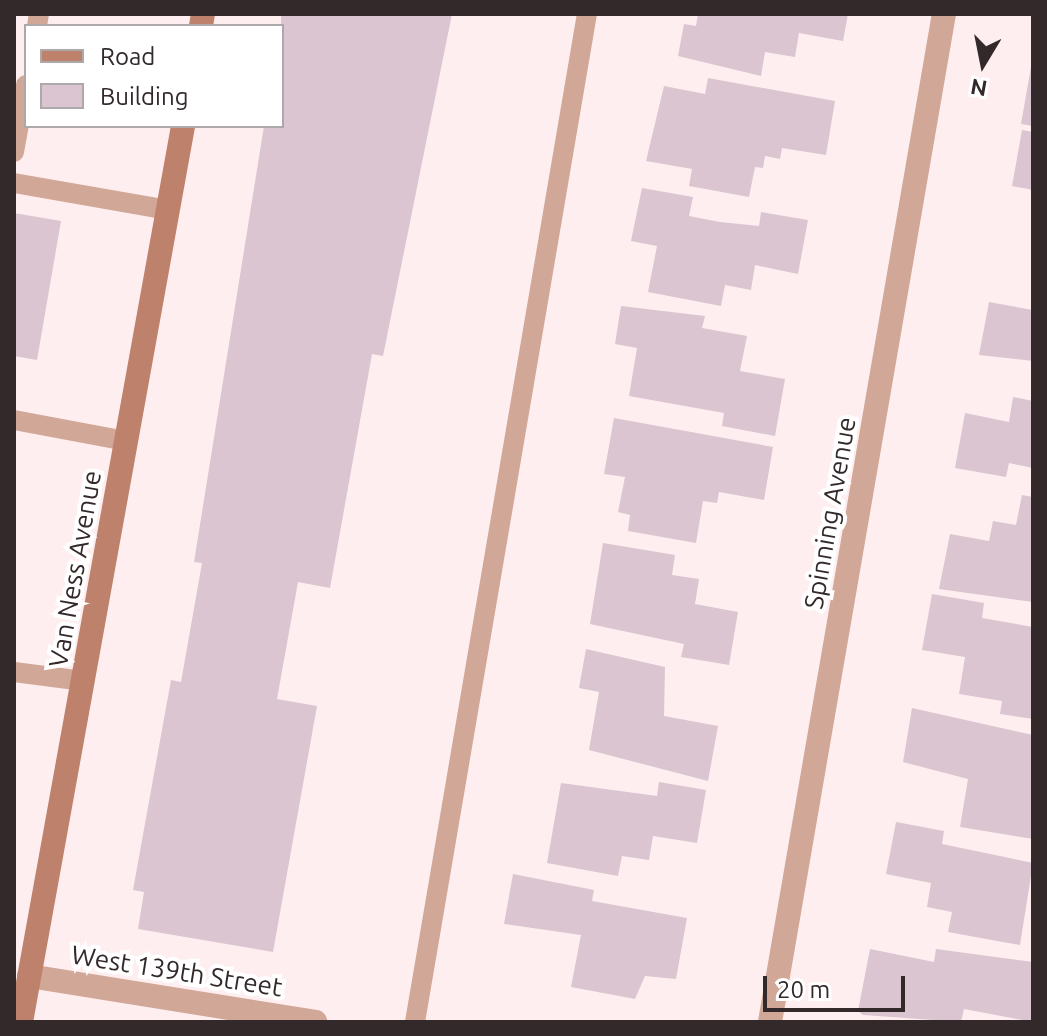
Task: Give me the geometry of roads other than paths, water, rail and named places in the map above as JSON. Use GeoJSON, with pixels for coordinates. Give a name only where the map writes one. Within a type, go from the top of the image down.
{"type":"FeatureCollection","features":[{"type":"Feature","properties":{"kind":"main road","name":"Van Ness Avenue"},"geometry":{"type":"LineString","coordinates":[[21,1022],[183,128]]}},
{"type":"Feature","properties":{"kind":"street","name":"Spinning Avenue"},"geometry":{"type":"LineString","coordinates":[[770,1022],[944,14]]}},
{"type":"Feature","properties":{"kind":"street","name":"West 139th Street"},"geometry":{"type":"LineString","coordinates":[[29,976],[315,1022]]}},
{"type":"Feature","properties":{"kind":"lane"},"geometry":{"type":"LineString","coordinates":[[415,1022],[587,14]]}},
{"type":"Feature","properties":{"kind":"lane"},"geometry":{"type":"LineString","coordinates":[[14,152],[24,96]]}},
{"type":"Feature","properties":{"kind":"lane"},"geometry":{"type":"LineString","coordinates":[[14,183],[168,210]]}},
{"type":"Feature","properties":{"kind":"lane"},"geometry":{"type":"LineString","coordinates":[[14,420],[126,441]]}},
{"type":"Feature","properties":{"kind":"lane"},"geometry":{"type":"LineString","coordinates":[[14,672],[83,681]]}}]}
